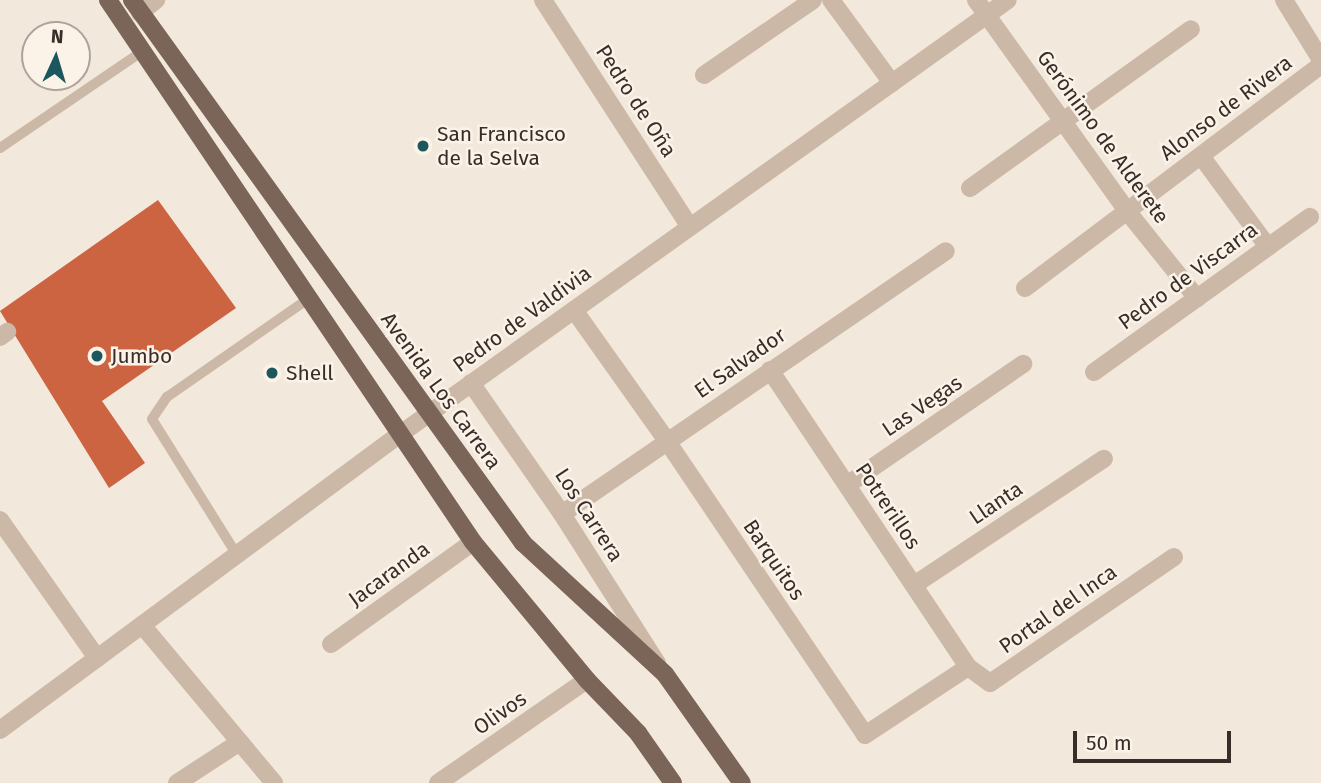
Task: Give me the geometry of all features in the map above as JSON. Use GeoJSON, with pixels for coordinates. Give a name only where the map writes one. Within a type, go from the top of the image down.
{"type":"FeatureCollection","features":[{"type":"Feature","properties":{"kind":"main road"},"geometry":{"type":"LineString","coordinates":[[108,0],[473,542],[587,680],[638,733],[673,783]]}},
{"type":"Feature","properties":{"kind":"main road","name":"Avenida Los Carrera"},"geometry":{"type":"LineString","coordinates":[[136,6],[523,543],[665,674],[742,783]]}},
{"type":"Feature","properties":{"kind":"street"},"geometry":{"type":"LineString","coordinates":[[136,6],[156,0]]}},
{"type":"Feature","properties":{"kind":"street","name":"Pedro de Oña"},"geometry":{"type":"LineString","coordinates":[[543,0],[690,226]]}},
{"type":"Feature","properties":{"kind":"street"},"geometry":{"type":"LineString","coordinates":[[704,75],[813,0]]}},
{"type":"Feature","properties":{"kind":"street"},"geometry":{"type":"LineString","coordinates":[[831,0],[891,83]]}},
{"type":"Feature","properties":{"kind":"street","name":"Gerónimo de Alderete"},"geometry":{"type":"LineString","coordinates":[[976,0],[1127,211],[1197,298]]}},
{"type":"Feature","properties":{"kind":"street","name":"Pedro de Valdivia"},"geometry":{"type":"LineString","coordinates":[[0,730],[429,413],[1008,0]]}},
{"type":"Feature","properties":{"kind":"street"},"geometry":{"type":"LineString","coordinates":[[1284,0],[1321,62]]}},
{"type":"Feature","properties":{"kind":"street"},"geometry":{"type":"LineString","coordinates":[[970,188],[1191,29]]}},
{"type":"Feature","properties":{"kind":"street","name":"Alonso de Rivera"},"geometry":{"type":"LineString","coordinates":[[1025,288],[1321,62]]}},
{"type":"Feature","properties":{"kind":"street"},"geometry":{"type":"LineString","coordinates":[[1200,156],[1268,247]]}},
{"type":"Feature","properties":{"kind":"street","name":"Pedro de Viscarra"},"geometry":{"type":"LineString","coordinates":[[1094,372],[1310,216]]}},
{"type":"Feature","properties":{"kind":"street","name":"El Salvador"},"geometry":{"type":"LineString","coordinates":[[562,514],[946,251]]}},
{"type":"Feature","properties":{"kind":"street","name":"Barquitos"},"geometry":{"type":"LineString","coordinates":[[574,310],[667,441],[864,735],[968,667]]}},
{"type":"Feature","properties":{"kind":"street","name":"Las Vegas"},"geometry":{"type":"LineString","coordinates":[[847,485],[1024,364]]}},
{"type":"Feature","properties":{"kind":"street","name":"Potrerillos"},"geometry":{"type":"LineString","coordinates":[[771,370],[968,667]]}},
{"type":"Feature","properties":{"kind":"street","name":"Los Carrera"},"geometry":{"type":"LineString","coordinates":[[471,383],[562,514],[665,674]]}},
{"type":"Feature","properties":{"kind":"street","name":"Llanta"},"geometry":{"type":"LineString","coordinates":[[914,585],[1104,459]]}},
{"type":"Feature","properties":{"kind":"street"},"geometry":{"type":"LineString","coordinates":[[0,520],[97,658]]}},
{"type":"Feature","properties":{"kind":"street","name":"Jacaranda"},"geometry":{"type":"LineString","coordinates":[[331,644],[473,542]]}},
{"type":"Feature","properties":{"kind":"street","name":"Portal del Inca"},"geometry":{"type":"LineString","coordinates":[[968,667],[990,683],[1174,557]]}},
{"type":"Feature","properties":{"kind":"street"},"geometry":{"type":"LineString","coordinates":[[142,625],[274,783]]}},
{"type":"Feature","properties":{"kind":"street","name":"Olivos"},"geometry":{"type":"LineString","coordinates":[[438,783],[587,680]]}},
{"type":"Feature","properties":{"kind":"street"},"geometry":{"type":"LineString","coordinates":[[177,783],[240,742]]}},
{"type":"Feature","properties":{"kind":"lane"},"geometry":{"type":"LineString","coordinates":[[0,148],[141,52]]}},
{"type":"Feature","properties":{"kind":"lane"},"geometry":{"type":"LineString","coordinates":[[237,555],[152,419],[167,397],[308,299]]}},
{"type":"Feature","properties":{"kind":"building","name":"Jumbo"},"geometry":{"type":"Polygon","coordinates":[[[158,200],[236,308],[102,401],[145,463],[109,488],[0,311],[158,200]]]}},
{"type":"Feature","properties":{"kind":"place","name":"San Francisco de la Selva"},"geometry":{"type":"Point","coordinates":[423,146]}},
{"type":"Feature","properties":{"kind":"place","name":"Jumbo"},"geometry":{"type":"Point","coordinates":[97,356]}},
{"type":"Feature","properties":{"kind":"place","name":"Shell"},"geometry":{"type":"Point","coordinates":[272,373]}}]}
